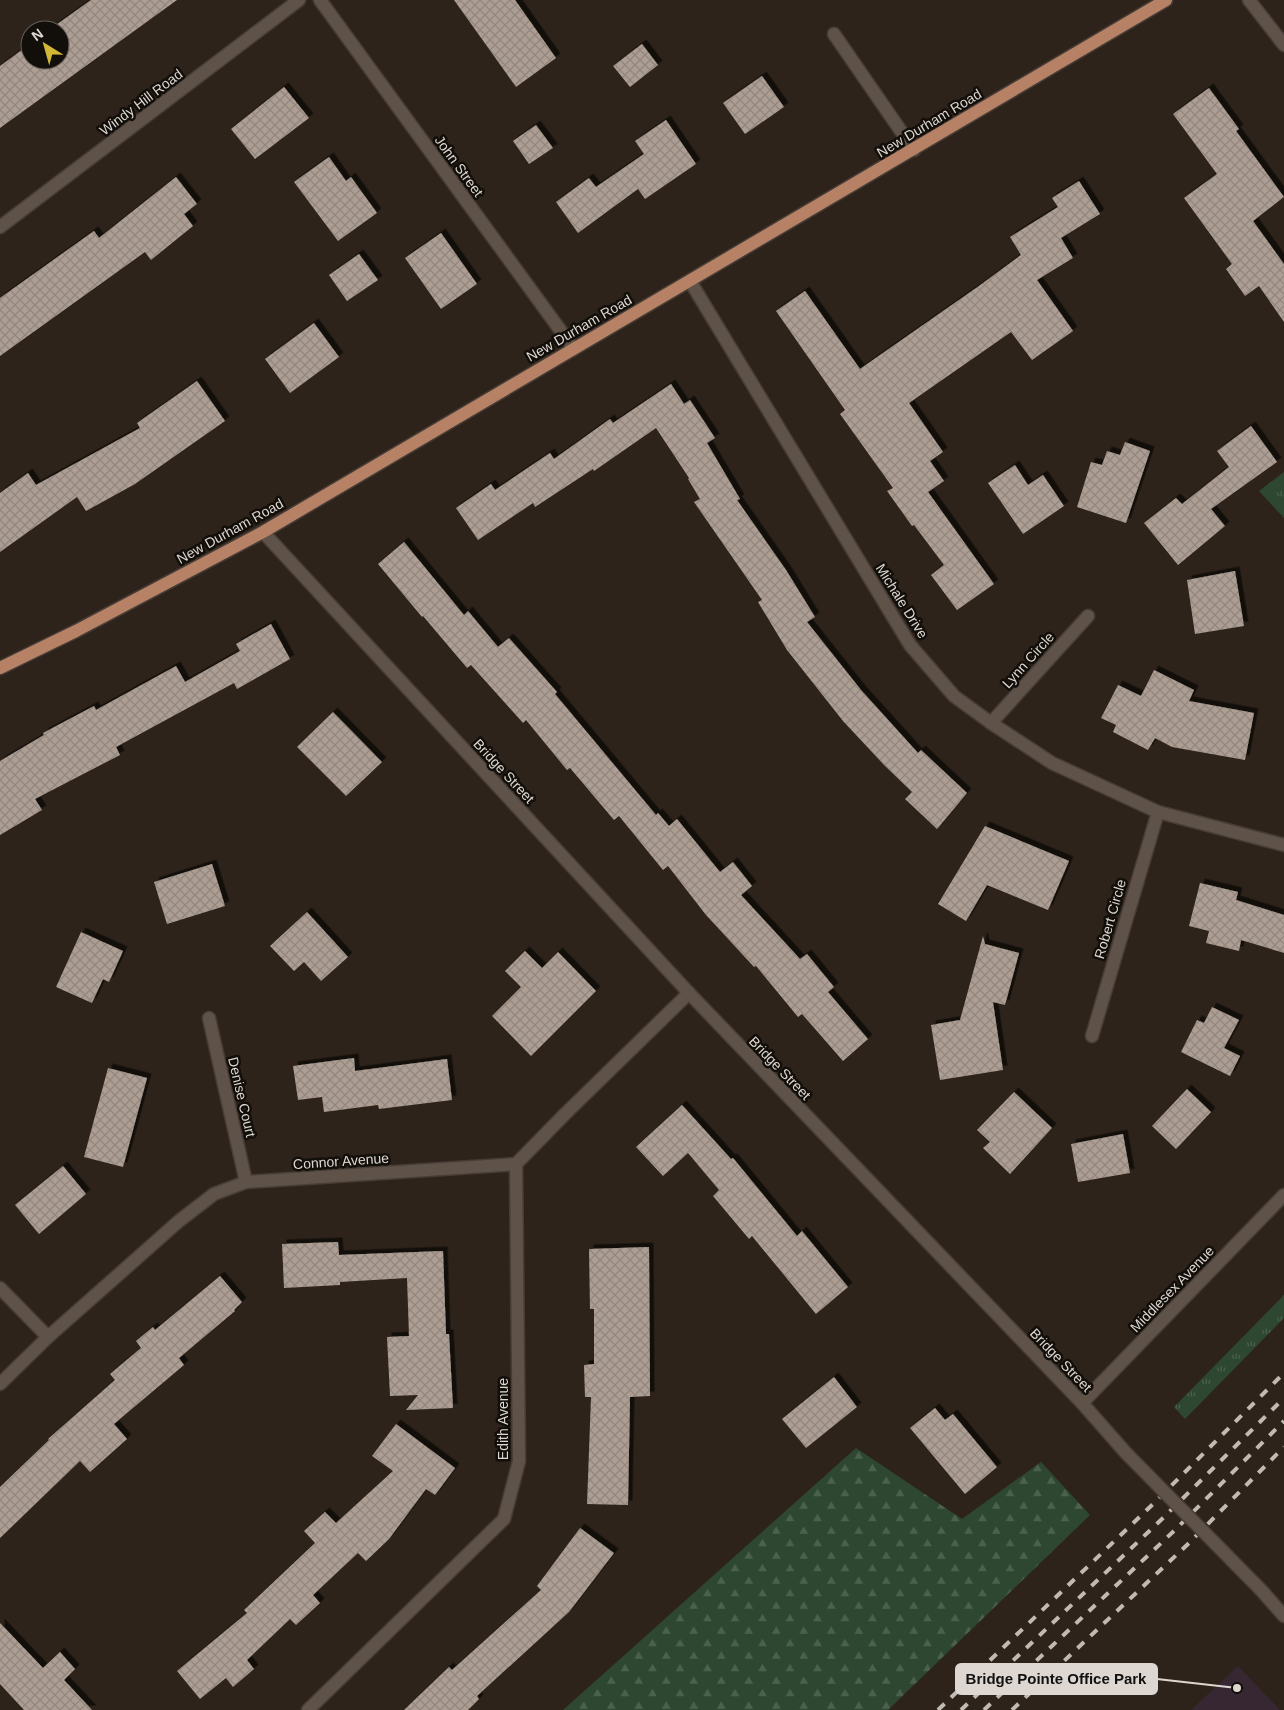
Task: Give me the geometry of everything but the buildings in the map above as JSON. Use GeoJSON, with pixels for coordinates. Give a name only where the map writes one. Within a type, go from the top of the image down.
{"type":"FeatureCollection","features":[{"type":"Feature","properties":{"kind":"main road","name":"New Durham Road"},"geometry":{"type":"LineString","coordinates":[[0,668],[76,631],[263,532],[1166,0]]}},
{"type":"Feature","properties":{"kind":"street","name":"Windy Hill Road"},"geometry":{"type":"LineString","coordinates":[[0,227],[299,0]]}},
{"type":"Feature","properties":{"kind":"street","name":"John Street"},"geometry":{"type":"LineString","coordinates":[[320,0],[574,349]]}},
{"type":"Feature","properties":{"kind":"street"},"geometry":{"type":"LineString","coordinates":[[1249,0],[1284,45]]}},
{"type":"Feature","properties":{"kind":"street"},"geometry":{"type":"LineString","coordinates":[[834,34],[914,150]]}},
{"type":"Feature","properties":{"kind":"street","name":"Michale Drive"},"geometry":{"type":"LineString","coordinates":[[690,280],[910,645],[954,696],[1052,763],[1158,812],[1284,846]]}},
{"type":"Feature","properties":{"kind":"street","name":"Bridge Street"},"geometry":{"type":"LineString","coordinates":[[263,532],[689,994],[1284,1616]]}},
{"type":"Feature","properties":{"kind":"street","name":"Lynn Circle"},"geometry":{"type":"LineString","coordinates":[[991,723],[1088,616]]}},
{"type":"Feature","properties":{"kind":"street","name":"Robert Circle"},"geometry":{"type":"LineString","coordinates":[[1092,1036],[1158,812]]}},
{"type":"Feature","properties":{"kind":"street"},"geometry":{"type":"LineString","coordinates":[[516,1164],[564,1114],[689,994]]}},
{"type":"Feature","properties":{"kind":"street","name":"Denise Court"},"geometry":{"type":"LineString","coordinates":[[209,1018],[246,1182]]}},
{"type":"Feature","properties":{"kind":"street","name":"Connor Avenue"},"geometry":{"type":"LineString","coordinates":[[0,1384],[48,1337],[179,1221],[214,1194],[246,1182],[516,1164]]}},
{"type":"Feature","properties":{"kind":"street","name":"Edith Avenue"},"geometry":{"type":"LineString","coordinates":[[308,1710],[504,1520],[519,1461],[516,1164]]}},
{"type":"Feature","properties":{"kind":"street","name":"Middlesex Avenue"},"geometry":{"type":"LineString","coordinates":[[1082,1403],[1284,1195]]}},
{"type":"Feature","properties":{"kind":"street"},"geometry":{"type":"LineString","coordinates":[[0,1288],[48,1337]]}},
{"type":"Feature","properties":{"kind":"shaded area"},"geometry":{"type":"Polygon","coordinates":[[[1238,1666],[1280,1710],[1191,1710],[1238,1666]]]}},
{"type":"Feature","properties":{"kind":"green space"},"geometry":{"type":"Polygon","coordinates":[[[1284,472],[1284,518],[1259,491],[1284,472]]]}},
{"type":"Feature","properties":{"kind":"green space"},"geometry":{"type":"Polygon","coordinates":[[[1284,1295],[1284,1318],[1185,1419],[1174,1407],[1284,1295]]]}},
{"type":"Feature","properties":{"kind":"green space"},"geometry":{"type":"Polygon","coordinates":[[[856,1448],[962,1519],[1041,1462],[1090,1515],[888,1710],[563,1710],[856,1448]]]}},
{"type":"Feature","properties":{"kind":"railway"},"geometry":{"type":"LineString","coordinates":[[938,1710],[1151,1506],[1284,1373]]}},
{"type":"Feature","properties":{"kind":"railway"},"geometry":{"type":"LineString","coordinates":[[961,1710],[1163,1518],[1284,1398]]}},
{"type":"Feature","properties":{"kind":"railway"},"geometry":{"type":"LineString","coordinates":[[984,1710],[1175,1530],[1284,1421]]}},
{"type":"Feature","properties":{"kind":"railway"},"geometry":{"type":"LineString","coordinates":[[1012,1710],[1188,1544],[1284,1447]]}},
{"type":"Feature","properties":{"kind":"place","name":"Bridge Pointe Office Park"},"geometry":{"type":"Point","coordinates":[1237,1688]}}]}
